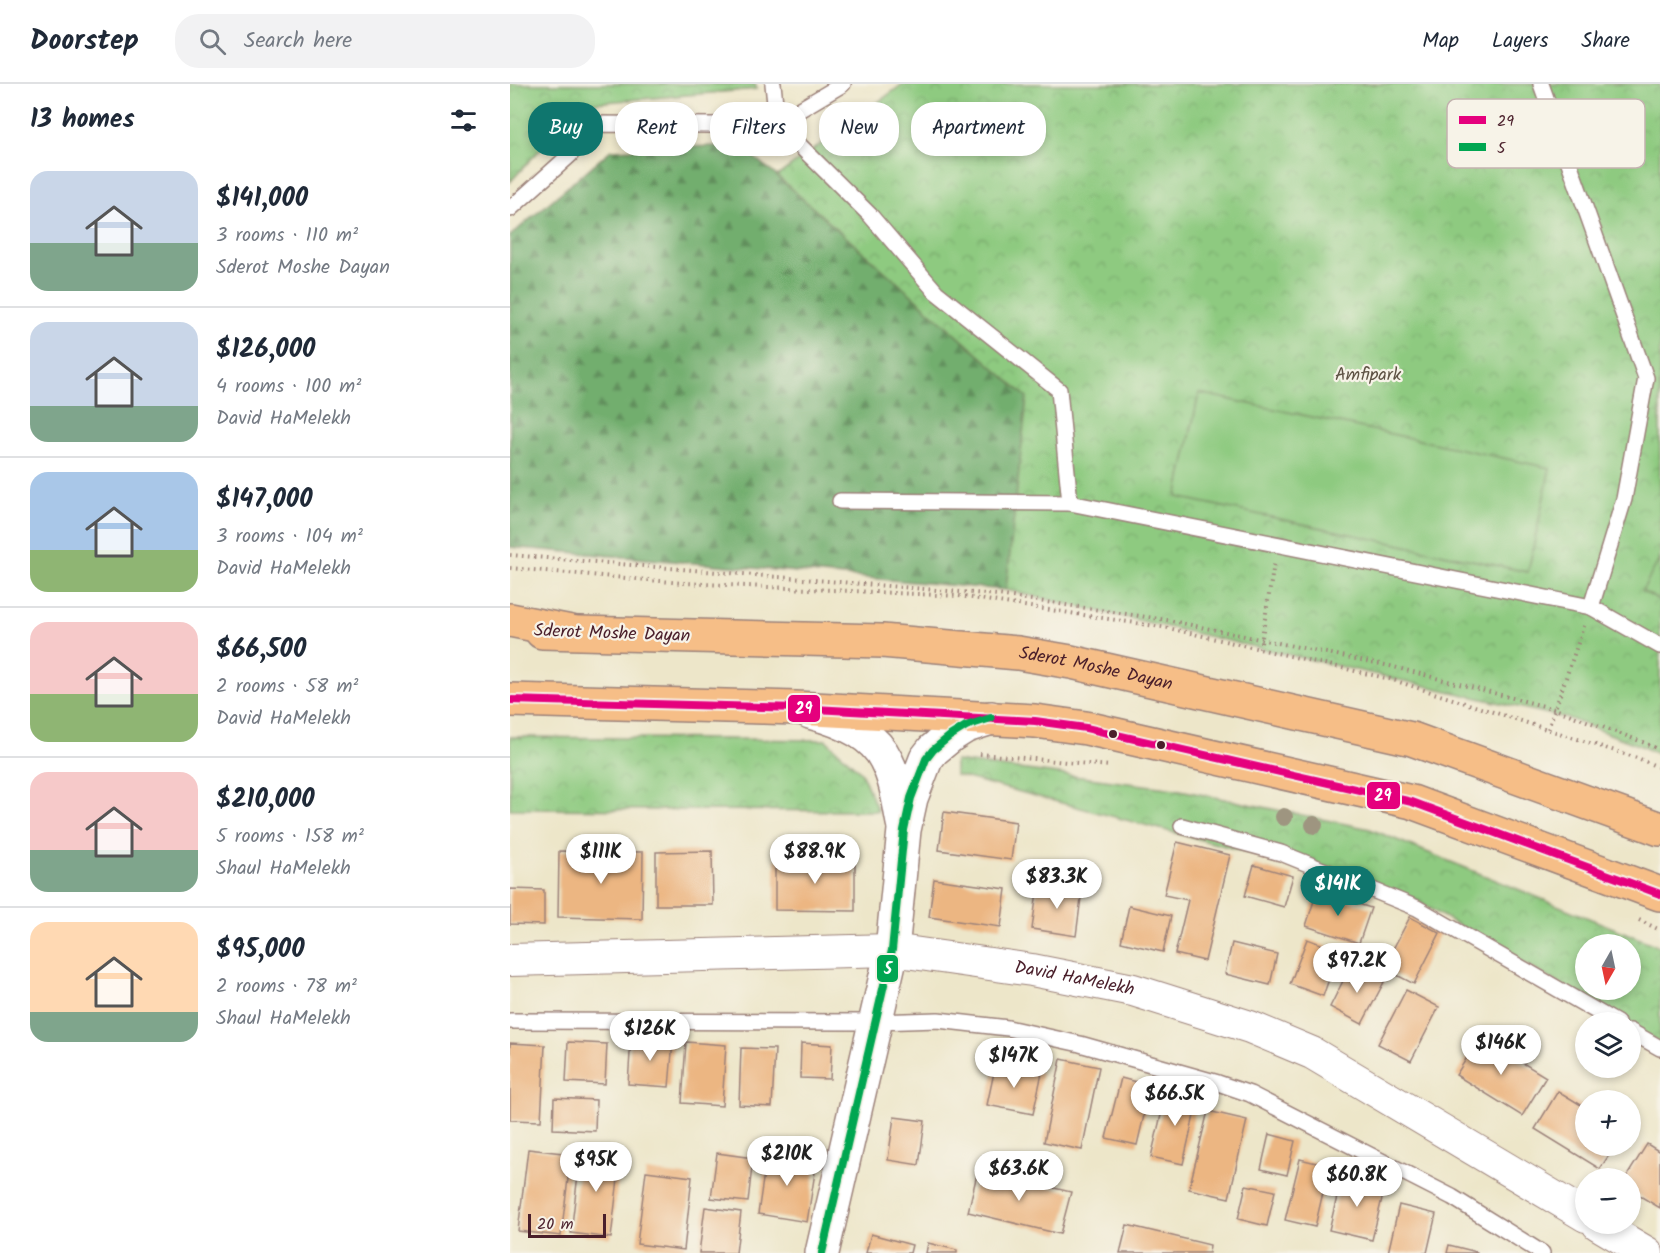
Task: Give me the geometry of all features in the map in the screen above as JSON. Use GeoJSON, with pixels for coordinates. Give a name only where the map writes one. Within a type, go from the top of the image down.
{"type":"FeatureCollection","features":[{"type":"Feature","properties":{"kind":"main road"},"geometry":{"type":"LineString","coordinates":[[510,620],[571,632]]}},
{"type":"Feature","properties":{"kind":"main road","name":"Sderot Moshe Dayan"},"geometry":{"type":"LineString","coordinates":[[510,631],[882,641],[1018,654],[1071,662],[1412,739],[1660,829]]}},
{"type":"Feature","properties":{"kind":"main road"},"geometry":{"type":"LineString","coordinates":[[510,700],[796,708],[1035,721],[1086,728],[1412,802],[1660,894]]}},
{"type":"Feature","properties":{"kind":"street"},"geometry":{"type":"LineString","coordinates":[[796,708],[844,724],[863,734],[877,746],[886,759],[892,777],[899,800],[904,831]]}},
{"type":"Feature","properties":{"kind":"street"},"geometry":{"type":"LineString","coordinates":[[822,1253],[892,950],[904,831],[910,798],[926,759],[933,750],[966,726],[991,718]]}},
{"type":"Feature","properties":{"kind":"street","name":"David HaMelekh"},"geometry":{"type":"LineString","coordinates":[[510,960],[892,950],[1032,970],[1133,990],[1250,1027],[1312,1053],[1575,1209]]}},
{"type":"Feature","properties":{"kind":"street"},"geometry":{"type":"LineString","coordinates":[[1615,1234],[1647,1253]]}},
{"type":"Feature","properties":{"kind":"lane"},"geometry":{"type":"LineString","coordinates":[[773,84],[775,102]]}},
{"type":"Feature","properties":{"kind":"lane"},"geometry":{"type":"LineString","coordinates":[[807,105],[843,84]]}},
{"type":"Feature","properties":{"kind":"lane"},"geometry":{"type":"LineString","coordinates":[[1541,84],[1547,99]]}},
{"type":"Feature","properties":{"kind":"lane"},"geometry":{"type":"LineString","coordinates":[[510,209],[570,155],[593,124],[710,125]]}},
{"type":"Feature","properties":{"kind":"lane"},"geometry":{"type":"LineString","coordinates":[[807,153],[870,215],[936,292],[1059,390],[1070,502]]}},
{"type":"Feature","properties":{"kind":"lane"},"geometry":{"type":"LineString","coordinates":[[1573,168],[1653,381],[1624,499],[1591,607]]}},
{"type":"Feature","properties":{"kind":"lane"},"geometry":{"type":"LineString","coordinates":[[840,501],[1070,502],[1591,607],[1660,646]]}},
{"type":"Feature","properties":{"kind":"lane"},"geometry":{"type":"LineString","coordinates":[[1182,826],[1281,853],[1417,908],[1598,1012]]}},
{"type":"Feature","properties":{"kind":"lane"},"geometry":{"type":"LineString","coordinates":[[510,1021],[875,1022],[938,1020],[1008,1028],[1080,1044],[1250,1094],[1452,1197],[1542,1253]]}},
{"type":"Feature","properties":{"kind":"lane"},"geometry":{"type":"LineString","coordinates":[[1641,1037],[1660,1048]]}},
{"type":"Feature","properties":{"kind":"path"},"geometry":{"type":"LineString","coordinates":[[510,555],[998,595],[1167,620],[1390,666],[1555,709],[1660,750]]}},
{"type":"Feature","properties":{"kind":"path"},"geometry":{"type":"LineString","coordinates":[[1260,649],[1270,585]]}},
{"type":"Feature","properties":{"kind":"path"},"geometry":{"type":"LineString","coordinates":[[1548,729],[1591,607]]}},
{"type":"Feature","properties":{"kind":"path"},"geometry":{"type":"LineString","coordinates":[[933,750],[947,756],[961,753],[1112,766]]}},
{"type":"Feature","properties":{"kind":"path"},"geometry":{"type":"LineString","coordinates":[[1629,916],[1660,930]]}},
{"type":"Feature","properties":{"kind":"green space"},"geometry":{"type":"Polygon","coordinates":[[[510,84],[755,84],[757,89],[603,102],[528,102],[528,156],[534,156],[510,182],[510,84]]]}},
{"type":"Feature","properties":{"kind":"green space","name":"Amfipark"},"geometry":{"type":"Polygon","coordinates":[[[903,84],[1660,84],[1660,755],[1570,719],[1006,590],[1027,397],[777,176],[819,145],[819,156],[899,156],[899,102],[878,102],[903,84]]]}},
{"type":"Feature","properties":{"kind":"green space"},"geometry":{"type":"Polygon","coordinates":[[[710,146],[710,156],[752,156],[1027,397],[1006,590],[510,547],[510,236],[611,150],[615,150],[615,156],[698,156],[698,147],[710,146]]]}},
{"type":"Feature","properties":{"kind":"green space"},"geometry":{"type":"Polygon","coordinates":[[[1199,393],[1550,468],[1528,572],[1177,497],[1199,393]]]}},
{"type":"Feature","properties":{"kind":"green space"},"geometry":{"type":"Polygon","coordinates":[[[1660,558],[1660,601],[1642,591],[1660,558]]]}},
{"type":"Feature","properties":{"kind":"green space"},"geometry":{"type":"Polygon","coordinates":[[[510,737],[826,740],[861,772],[878,811],[510,809],[510,737]]]}},
{"type":"Feature","properties":{"kind":"green space"},"geometry":{"type":"Polygon","coordinates":[[[955,761],[1175,789],[1370,829],[1628,934],[1575,934],[1575,993],[1403,893],[955,775],[955,761]]]}},
{"type":"Feature","properties":{"kind":"green space"},"geometry":{"type":"Polygon","coordinates":[[[1641,939],[1660,947],[1660,1043],[1641,1031],[1641,1012],[1607,1012],[1587,1000],[1641,1000],[1641,939]]]}},
{"type":"Feature","properties":{"kind":"building"},"geometry":{"type":"Polygon","coordinates":[[[944,812],[1016,822],[1011,860],[939,850],[944,812]]]}},
{"type":"Feature","properties":{"kind":"building"},"geometry":{"type":"Polygon","coordinates":[[[1177,842],[1230,855],[1205,961],[1175,954],[1188,900],[1164,895],[1177,842]]]}},
{"type":"Feature","properties":{"kind":"building"},"geometry":{"type":"Polygon","coordinates":[[[559,851],[643,852],[642,919],[558,917],[559,851]]]}},
{"type":"Feature","properties":{"kind":"building"},"geometry":{"type":"Polygon","coordinates":[[[712,851],[713,905],[656,905],[656,852],[712,851]]]}},
{"type":"Feature","properties":{"kind":"building"},"geometry":{"type":"Polygon","coordinates":[[[775,859],[855,860],[855,911],[775,910],[775,859]]]}},
{"type":"Feature","properties":{"kind":"building"},"geometry":{"type":"Polygon","coordinates":[[[1254,865],[1293,876],[1284,907],[1245,896],[1254,865]]]}},
{"type":"Feature","properties":{"kind":"building"},"geometry":{"type":"Polygon","coordinates":[[[934,879],[1006,889],[1001,927],[929,917],[934,879]]]}},
{"type":"Feature","properties":{"kind":"building"},"geometry":{"type":"Polygon","coordinates":[[[1038,884],[1082,890],[1076,936],[1032,929],[1038,884]]]}},
{"type":"Feature","properties":{"kind":"building"},"geometry":{"type":"Polygon","coordinates":[[[510,889],[544,890],[544,925],[510,924],[510,889]]]}},
{"type":"Feature","properties":{"kind":"building"},"geometry":{"type":"Polygon","coordinates":[[[1317,891],[1371,908],[1359,943],[1306,926],[1317,891]]]}},
{"type":"Feature","properties":{"kind":"building"},"geometry":{"type":"Polygon","coordinates":[[[1129,906],[1171,916],[1163,952],[1121,942],[1129,906]]]}},
{"type":"Feature","properties":{"kind":"building"},"geometry":{"type":"Polygon","coordinates":[[[1410,917],[1440,933],[1414,984],[1383,968],[1410,917]]]}},
{"type":"Feature","properties":{"kind":"building"},"geometry":{"type":"Polygon","coordinates":[[[1307,939],[1339,951],[1323,996],[1290,984],[1307,939]]]}},
{"type":"Feature","properties":{"kind":"building"},"geometry":{"type":"Polygon","coordinates":[[[1232,943],[1277,954],[1270,985],[1225,974],[1232,943]]]}},
{"type":"Feature","properties":{"kind":"building"},"geometry":{"type":"Polygon","coordinates":[[[1351,965],[1384,982],[1362,1024],[1330,1007],[1351,965]]]}},
{"type":"Feature","properties":{"kind":"building"},"geometry":{"type":"Polygon","coordinates":[[[1406,990],[1439,1007],[1411,1061],[1378,1044],[1406,990]]]}},
{"type":"Feature","properties":{"kind":"building"},"geometry":{"type":"Polygon","coordinates":[[[1480,1037],[1546,1077],[1522,1116],[1456,1075],[1480,1037]]]}},
{"type":"Feature","properties":{"kind":"building"},"geometry":{"type":"Polygon","coordinates":[[[631,1038],[673,1041],[669,1087],[628,1084],[631,1038]]]}},
{"type":"Feature","properties":{"kind":"building"},"geometry":{"type":"Polygon","coordinates":[[[568,1042],[607,1044],[605,1084],[566,1082],[568,1042]]]}},
{"type":"Feature","properties":{"kind":"building"},"geometry":{"type":"Polygon","coordinates":[[[686,1042],[726,1045],[722,1106],[682,1103],[686,1042]]]}},
{"type":"Feature","properties":{"kind":"building"},"geometry":{"type":"Polygon","coordinates":[[[510,1043],[545,1045],[541,1121],[510,1120],[510,1043]]]}},
{"type":"Feature","properties":{"kind":"building"},"geometry":{"type":"Polygon","coordinates":[[[801,1043],[832,1045],[830,1079],[800,1078],[801,1043]]]}},
{"type":"Feature","properties":{"kind":"building"},"geometry":{"type":"Polygon","coordinates":[[[741,1048],[775,1049],[772,1107],[739,1105],[741,1048]]]}},
{"type":"Feature","properties":{"kind":"building"},"geometry":{"type":"Polygon","coordinates":[[[1061,1059],[1099,1067],[1082,1150],[1044,1142],[1061,1059]]]}},
{"type":"Feature","properties":{"kind":"building"},"geometry":{"type":"Polygon","coordinates":[[[996,1063],[1042,1073],[1033,1114],[987,1105],[996,1063]]]}},
{"type":"Feature","properties":{"kind":"building"},"geometry":{"type":"Polygon","coordinates":[[[1121,1078],[1151,1086],[1137,1145],[1106,1138],[1121,1078]]]}},
{"type":"Feature","properties":{"kind":"building"},"geometry":{"type":"Polygon","coordinates":[[[1167,1090],[1198,1098],[1183,1164],[1151,1157],[1167,1090]]]}},
{"type":"Feature","properties":{"kind":"building"},"geometry":{"type":"Polygon","coordinates":[[[1558,1091],[1575,1101],[1575,1154],[1535,1129],[1558,1091]]]}},
{"type":"Feature","properties":{"kind":"building"},"geometry":{"type":"Polygon","coordinates":[[[554,1098],[596,1100],[595,1131],[553,1129],[554,1098]]]}},
{"type":"Feature","properties":{"kind":"building"},"geometry":{"type":"Polygon","coordinates":[[[1208,1111],[1247,1120],[1229,1198],[1189,1189],[1208,1111]]]}},
{"type":"Feature","properties":{"kind":"building"},"geometry":{"type":"Polygon","coordinates":[[[894,1117],[925,1121],[919,1165],[888,1160],[894,1117]]]}},
{"type":"Feature","properties":{"kind":"building"},"geometry":{"type":"Polygon","coordinates":[[[1269,1134],[1295,1141],[1287,1175],[1261,1169],[1269,1134]]]}},
{"type":"Feature","properties":{"kind":"building"},"geometry":{"type":"Polygon","coordinates":[[[1647,1144],[1660,1152],[1660,1208],[1641,1197],[1641,1168],[1632,1168],[1647,1144]]]}},
{"type":"Feature","properties":{"kind":"building"},"geometry":{"type":"Polygon","coordinates":[[[528,1149],[571,1154],[561,1236],[518,1231],[528,1149]]]}},
{"type":"Feature","properties":{"kind":"building"},"geometry":{"type":"Polygon","coordinates":[[[581,1149],[621,1153],[611,1238],[571,1233],[581,1149]]]}},
{"type":"Feature","properties":{"kind":"building"},"geometry":{"type":"Polygon","coordinates":[[[767,1152],[817,1160],[807,1222],[758,1214],[767,1152]]]}},
{"type":"Feature","properties":{"kind":"building"},"geometry":{"type":"Polygon","coordinates":[[[717,1153],[753,1158],[748,1202],[711,1198],[717,1153]]]}},
{"type":"Feature","properties":{"kind":"building"},"geometry":{"type":"Polygon","coordinates":[[[1579,1156],[1608,1156],[1598,1168],[1579,1156]]]}},
{"type":"Feature","properties":{"kind":"building"},"geometry":{"type":"Polygon","coordinates":[[[1300,1159],[1329,1166],[1315,1227],[1285,1220],[1300,1159]]]}},
{"type":"Feature","properties":{"kind":"building"},"geometry":{"type":"Polygon","coordinates":[[[978,1170],[1071,1192],[1060,1234],[968,1212],[978,1170]]]}},
{"type":"Feature","properties":{"kind":"building"},"geometry":{"type":"Polygon","coordinates":[[[646,1171],[692,1177],[684,1250],[637,1244],[646,1171]]]}},
{"type":"Feature","properties":{"kind":"building"},"geometry":{"type":"Polygon","coordinates":[[[1342,1176],[1385,1186],[1372,1240],[1329,1230],[1342,1176]]]}},
{"type":"Feature","properties":{"kind":"building"},"geometry":{"type":"Polygon","coordinates":[[[1246,1185],[1275,1191],[1267,1226],[1238,1219],[1246,1185]]]}},
{"type":"Feature","properties":{"kind":"building"},"geometry":{"type":"Polygon","coordinates":[[[1399,1205],[1436,1214],[1427,1253],[1388,1253],[1399,1205]]]}},
{"type":"Feature","properties":{"kind":"building"},"geometry":{"type":"Polygon","coordinates":[[[705,1207],[741,1212],[736,1253],[699,1253],[705,1207]]]}},
{"type":"Feature","properties":{"kind":"building"},"geometry":{"type":"Polygon","coordinates":[[[1127,1225],[1210,1245],[1209,1253],[1120,1253],[1127,1225]]]}},
{"type":"Feature","properties":{"kind":"building"},"geometry":{"type":"Polygon","coordinates":[[[871,1234],[912,1245],[910,1253],[866,1253],[871,1234]]]}},
{"type":"Feature","properties":{"kind":"building"},"geometry":{"type":"Polygon","coordinates":[[[928,1243],[957,1250],[957,1253],[926,1253],[928,1243]]]}},
{"type":"Feature","properties":{"kind":"building"},"geometry":{"type":"Polygon","coordinates":[[[1449,1245],[1477,1252],[1477,1253],[1447,1253],[1449,1245]]]}},
{"type":"Feature","properties":{"kind":"transit line","name":"29"},"geometry":{"type":"LineString","coordinates":[[510,700],[796,708],[1035,721],[1086,728],[1412,802],[1660,894]]}},
{"type":"Feature","properties":{"kind":"transit line","name":"5"},"geometry":{"type":"LineString","coordinates":[[822,1253],[892,950],[904,830],[911,798],[926,759],[933,750],[966,726],[991,718]]}}]}
